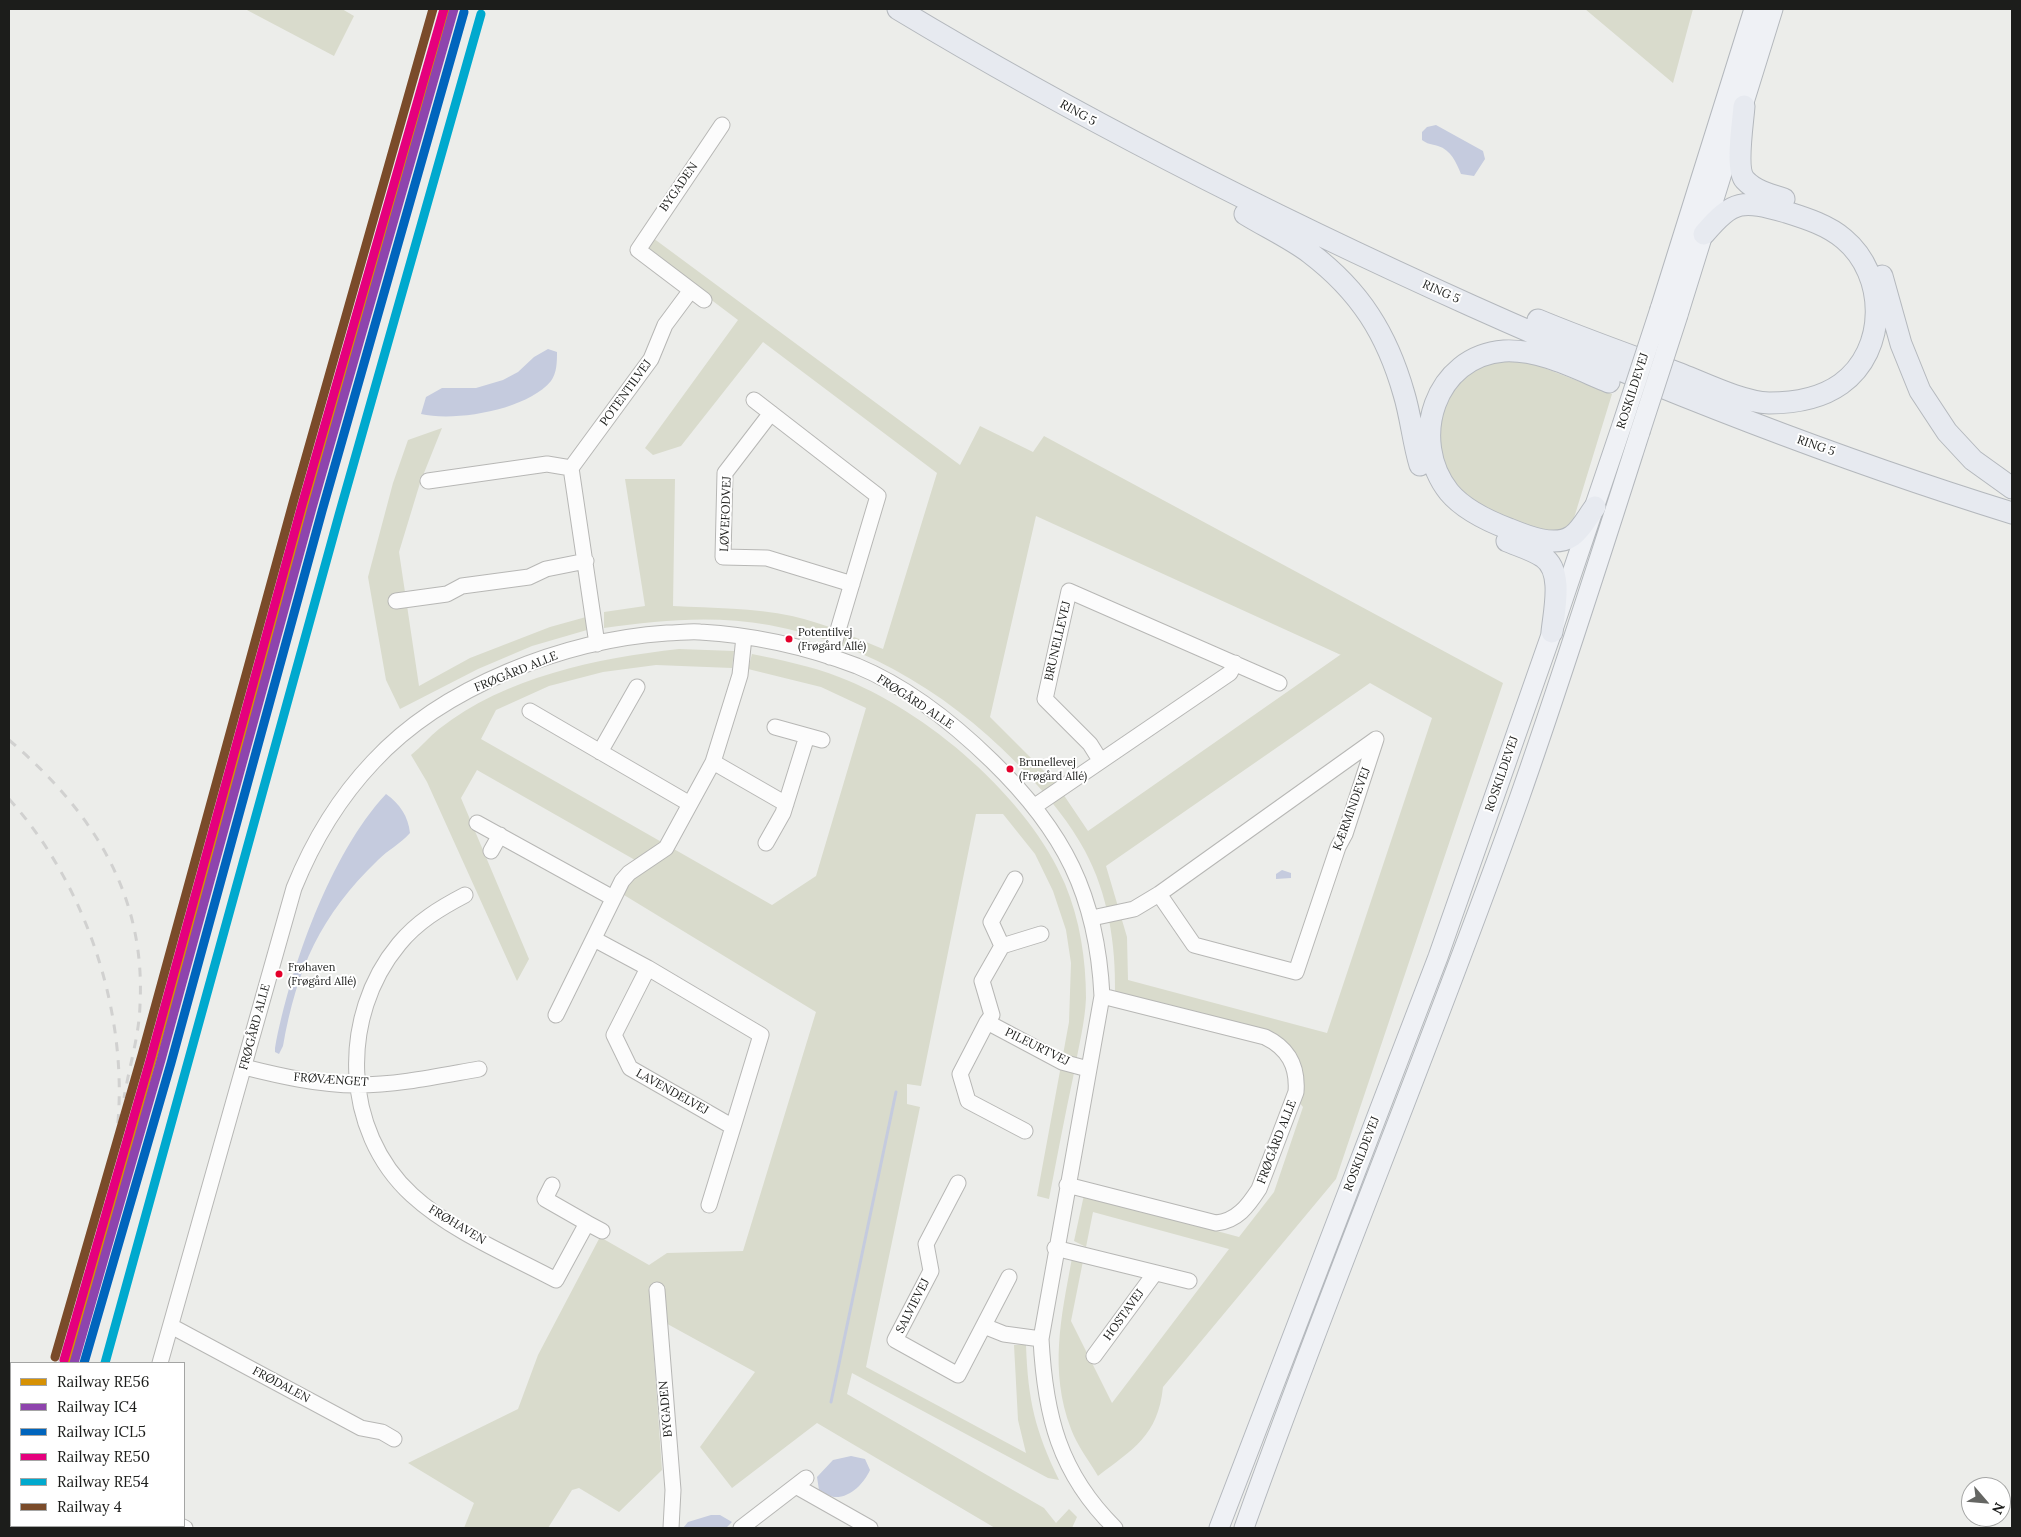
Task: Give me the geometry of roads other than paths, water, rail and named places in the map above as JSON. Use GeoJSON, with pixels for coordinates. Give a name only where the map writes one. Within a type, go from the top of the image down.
{"type":"FeatureCollection","features":[{"type":"Feature","properties":{"kind":"highway","name":"RING 5"},"geometry":{"type":"LineString","coordinates":[[898,9],[1068,107],[1184,170],[1349,251],[1602,364],[1789,436],[1969,500],[2012,513]]}},
{"type":"Feature","properties":{"kind":"highway"},"geometry":{"type":"LineString","coordinates":[[1744,106],[1740,170],[1745,180],[1759,191],[1828,215],[1852,229],[1872,252],[1887,286],[1901,344],[1920,391],[1947,432],[1973,460],[2012,488]]}},
{"type":"Feature","properties":{"kind":"highway"},"geometry":{"type":"LineString","coordinates":[[1184,170],[1226,202],[1310,253],[1342,281],[1367,310],[1388,344],[1404,394],[1419,463],[1432,493],[1450,511],[1475,527],[1544,557],[1549,562],[1553,568],[1555,589],[1552,632]]}},
{"type":"Feature","properties":{"kind":"highway"},"geometry":{"type":"LineString","coordinates":[[1225,191],[1286,211],[1478,296],[1602,346],[1729,393],[1767,403],[1798,402],[1821,396],[1842,384],[1858,368],[1870,348],[1876,324],[1876,293],[1862,258],[1844,239],[1823,226],[1756,204],[1733,206],[1727,209],[1704,234]]}},
{"type":"Feature","properties":{"kind":"highway"},"geometry":{"type":"LineString","coordinates":[[1596,507],[1571,537],[1548,540],[1501,526],[1459,502],[1442,482],[1429,448],[1430,420],[1434,406],[1439,394],[1454,373],[1478,357],[1504,351],[1537,354],[1773,442],[1922,492],[1969,500]]}},
{"type":"Feature","properties":{"kind":"main road","name":"ROSKILDEVEJ"},"geometry":{"type":"LineString","coordinates":[[1219,1528],[1438,957],[1596,507],[1754,9]]}},
{"type":"Feature","properties":{"kind":"main road","name":"ROSKILDEVEJ"},"geometry":{"type":"LineString","coordinates":[[1244,1528],[1297,1378],[1458,963],[1519,798],[1678,315],[1774,9]]}},
{"type":"Feature","properties":{"kind":"street","name":"BYGADEN"},"geometry":{"type":"LineString","coordinates":[[691,290],[638,250],[722,125]]}},
{"type":"Feature","properties":{"kind":"street"},"geometry":{"type":"LineString","coordinates":[[691,290],[704,300]]}},
{"type":"Feature","properties":{"kind":"street","name":"POTENTILVEJ"},"geometry":{"type":"LineString","coordinates":[[571,468],[651,360],[665,325],[691,290]]}},
{"type":"Feature","properties":{"kind":"street"},"geometry":{"type":"LineString","coordinates":[[754,400],[878,496],[830,657]]}},
{"type":"Feature","properties":{"kind":"street","name":"LØVEFODVEJ"},"geometry":{"type":"LineString","coordinates":[[771,413],[725,473],[723,557],[767,558],[852,584]]}},
{"type":"Feature","properties":{"kind":"street"},"geometry":{"type":"LineString","coordinates":[[428,480],[442,472],[547,464],[571,468],[598,644]]}},
{"type":"Feature","properties":{"kind":"street"},"geometry":{"type":"LineString","coordinates":[[404,595],[447,594],[462,586],[529,577],[546,569],[586,561]]}},
{"type":"Feature","properties":{"kind":"street","name":"BRUNELLEVEJ"},"geometry":{"type":"LineString","coordinates":[[1100,760],[1090,744],[1045,699],[1069,591],[1279,683]]}},
{"type":"Feature","properties":{"kind":"street","name":"FRØGÅRD ALLE"},"geometry":{"type":"LineString","coordinates":[[160,1362],[294,888],[324,826],[348,791],[387,748],[437,708],[487,682],[542,659],[598,644],[650,634],[698,631],[780,642],[857,667],[888,682],[944,718],[979,748],[1035,806],[1073,867],[1092,918],[1100,954],[1102,996],[1055,1248],[1041,1338],[1043,1386],[1048,1409],[1065,1459],[1100,1514],[1116,1528]]}},
{"type":"Feature","properties":{"kind":"street"},"geometry":{"type":"LineString","coordinates":[[556,1015],[614,898],[629,873],[666,848],[714,762],[740,675],[744,637]]}},
{"type":"Feature","properties":{"kind":"street"},"geometry":{"type":"LineString","coordinates":[[1035,806],[1230,673],[1234,663]]}},
{"type":"Feature","properties":{"kind":"street"},"geometry":{"type":"LineString","coordinates":[[600,752],[637,688]]}},
{"type":"Feature","properties":{"kind":"street"},"geometry":{"type":"LineString","coordinates":[[530,711],[690,804]]}},
{"type":"Feature","properties":{"kind":"street"},"geometry":{"type":"LineString","coordinates":[[775,727],[822,740]]}},
{"type":"Feature","properties":{"kind":"street"},"geometry":{"type":"LineString","coordinates":[[766,843],[786,804],[807,736]]}},
{"type":"Feature","properties":{"kind":"street","name":"KÆRMINDEVEJ"},"geometry":{"type":"LineString","coordinates":[[1092,918],[1134,909],[1159,894],[1376,739],[1296,972],[1194,945],[1159,894]]}},
{"type":"Feature","properties":{"kind":"street"},"geometry":{"type":"LineString","coordinates":[[714,762],[786,804]]}},
{"type":"Feature","properties":{"kind":"street"},"geometry":{"type":"LineString","coordinates":[[477,823],[614,898]]}},
{"type":"Feature","properties":{"kind":"street"},"geometry":{"type":"LineString","coordinates":[[491,851],[500,835]]}},
{"type":"Feature","properties":{"kind":"street"},"geometry":{"type":"LineString","coordinates":[[1002,946],[991,922],[1015,879]]}},
{"type":"Feature","properties":{"kind":"street","name":"FRØHAVEN"},"geometry":{"type":"LineString","coordinates":[[465,895],[423,920],[399,944],[376,980],[363,1014],[356,1048],[357,1085],[367,1127],[381,1157],[412,1194],[443,1219],[562,1283],[587,1223]]}},
{"type":"Feature","properties":{"kind":"street"},"geometry":{"type":"LineString","coordinates":[[1025,1131],[968,1101],[960,1074],[992,1015],[982,981],[1002,946],[1041,934]]}},
{"type":"Feature","properties":{"kind":"street"},"geometry":{"type":"LineString","coordinates":[[594,939],[648,968],[761,1036],[709,1205]]}},
{"type":"Feature","properties":{"kind":"street","name":"LAVENDELVEJ"},"geometry":{"type":"LineString","coordinates":[[648,968],[614,1035],[630,1068],[733,1127]]}},
{"type":"Feature","properties":{"kind":"street","name":"FRØGÅRD ALLE"},"geometry":{"type":"LineString","coordinates":[[1067,1186],[1216,1222],[1226,1222],[1236,1217],[1250,1203],[1259,1189],[1296,1092],[1298,1078],[1286,1051],[1277,1043],[1265,1037],[1102,996]]}},
{"type":"Feature","properties":{"kind":"street","name":"PILEURTVEJ"},"geometry":{"type":"LineString","coordinates":[[987,1022],[1062,1062],[1088,1068]]}},
{"type":"Feature","properties":{"kind":"street","name":"FRØVÆNGET"},"geometry":{"type":"LineString","coordinates":[[244,1067],[280,1076],[357,1085],[395,1082],[478,1069]]}},
{"type":"Feature","properties":{"kind":"street","name":"SALVIEVEJ"},"geometry":{"type":"LineString","coordinates":[[958,1183],[926,1244],[931,1270],[896,1340],[958,1375],[1009,1277]]}},
{"type":"Feature","properties":{"kind":"street"},"geometry":{"type":"LineString","coordinates":[[552,1185],[544,1199],[602,1231]]}},
{"type":"Feature","properties":{"kind":"street","name":"HOSTAVEJ"},"geometry":{"type":"LineString","coordinates":[[1055,1248],[1189,1282]]}},
{"type":"Feature","properties":{"kind":"street","name":"HOSTAVEJ"},"geometry":{"type":"LineString","coordinates":[[1094,1356],[1155,1273]]}},
{"type":"Feature","properties":{"kind":"street","name":"BYGADEN"},"geometry":{"type":"LineString","coordinates":[[657,1290],[673,1490],[671,1528]]}},
{"type":"Feature","properties":{"kind":"street","name":"FRØDALEN"},"geometry":{"type":"LineString","coordinates":[[171,1326],[360,1428],[382,1432],[394,1439]]}},
{"type":"Feature","properties":{"kind":"street"},"geometry":{"type":"LineString","coordinates":[[984,1326],[1004,1334],[1041,1338]]}},
{"type":"Feature","properties":{"kind":"street"},"geometry":{"type":"LineString","coordinates":[[741,1528],[802,1482],[801,1489],[870,1528]]}},
{"type":"Feature","properties":{"kind":"water"},"geometry":{"type":"Polygon","coordinates":[[[1436,125],[1483,151],[1485,159],[1474,176],[1461,174],[1450,153],[1443,148],[1422,140],[1422,132],[1427,127],[1436,125]]]}},
{"type":"Feature","properties":{"kind":"water"},"geometry":{"type":"Polygon","coordinates":[[[548,349],[557,352],[553,378],[540,391],[525,400],[471,415],[435,416],[421,414],[426,397],[442,388],[476,388],[503,380],[518,372],[534,357],[548,349]]]}},
{"type":"Feature","properties":{"kind":"water"},"geometry":{"type":"Polygon","coordinates":[[[386,794],[402,811],[410,833],[382,856],[358,881],[326,923],[304,968],[283,1046],[279,1054],[275,1052],[275,1048],[282,1017],[302,948],[315,914],[347,848],[366,819],[386,794]]]}},
{"type":"Feature","properties":{"kind":"water"},"geometry":{"type":"Polygon","coordinates":[[[1282,870],[1291,873],[1291,878],[1276,879],[1276,874],[1282,870]]]}},
{"type":"Feature","properties":{"kind":"water"},"geometry":{"type":"Polygon","coordinates":[[[851,1456],[865,1459],[870,1470],[860,1485],[840,1497],[834,1497],[819,1490],[817,1477],[833,1460],[851,1456]]]}},
{"type":"Feature","properties":{"kind":"water"},"geometry":{"type":"Polygon","coordinates":[[[711,1515],[720,1515],[732,1522],[726,1528],[683,1528],[688,1522],[711,1515]]]}},
{"type":"Feature","properties":{"kind":"waterway"},"geometry":{"type":"LineString","coordinates":[[831,1402],[896,1092]]}},
{"type":"Feature","properties":{"kind":"railway"},"geometry":{"type":"LineString","coordinates":[[9,740],[65,795],[88,825],[108,857],[123,890],[134,926],[139,964],[140,1005],[136,1040],[124,1098]]}},
{"type":"Feature","properties":{"kind":"railway"},"geometry":{"type":"LineString","coordinates":[[9,799],[37,834],[61,872],[82,914],[98,958],[110,1003],[117,1049],[119,1095],[116,1140],[106,1197],[59,1362]]}},
{"type":"Feature","properties":{"kind":"rail line","name":"4"},"geometry":{"type":"LineString","coordinates":[[55,1357],[142,1055],[293,503],[433,9]]}},
{"type":"Feature","properties":{"kind":"rail line","name":"RE50"},"geometry":{"type":"LineString","coordinates":[[64,1360],[151,1057],[302,505],[444,9]]}},
{"type":"Feature","properties":{"kind":"rail line","name":"RE56"},"geometry":{"type":"LineString","coordinates":[[67,1362],[447,9]]}},
{"type":"Feature","properties":{"kind":"rail line","name":"IC4"},"geometry":{"type":"LineString","coordinates":[[74,1362],[161,1060],[312,508],[454,9]]}},
{"type":"Feature","properties":{"kind":"rail line","name":"ICL5"},"geometry":{"type":"LineString","coordinates":[[84,1362],[171,1063],[322,511],[464,12]]}},
{"type":"Feature","properties":{"kind":"rail line","name":"RE54"},"geometry":{"type":"LineString","coordinates":[[105,1362],[339,515],[481,14]]}},
{"type":"Feature","properties":{"kind":"place","name":"Potentilvej (Frøgård Allé)"},"geometry":{"type":"Point","coordinates":[789,639]}},
{"type":"Feature","properties":{"kind":"place","name":"Brunellevej (Frøgård Allé)"},"geometry":{"type":"Point","coordinates":[1010,769]}},
{"type":"Feature","properties":{"kind":"place","name":"Frøhaven (Frøgård Allé)"},"geometry":{"type":"Point","coordinates":[279,974]}}]}
